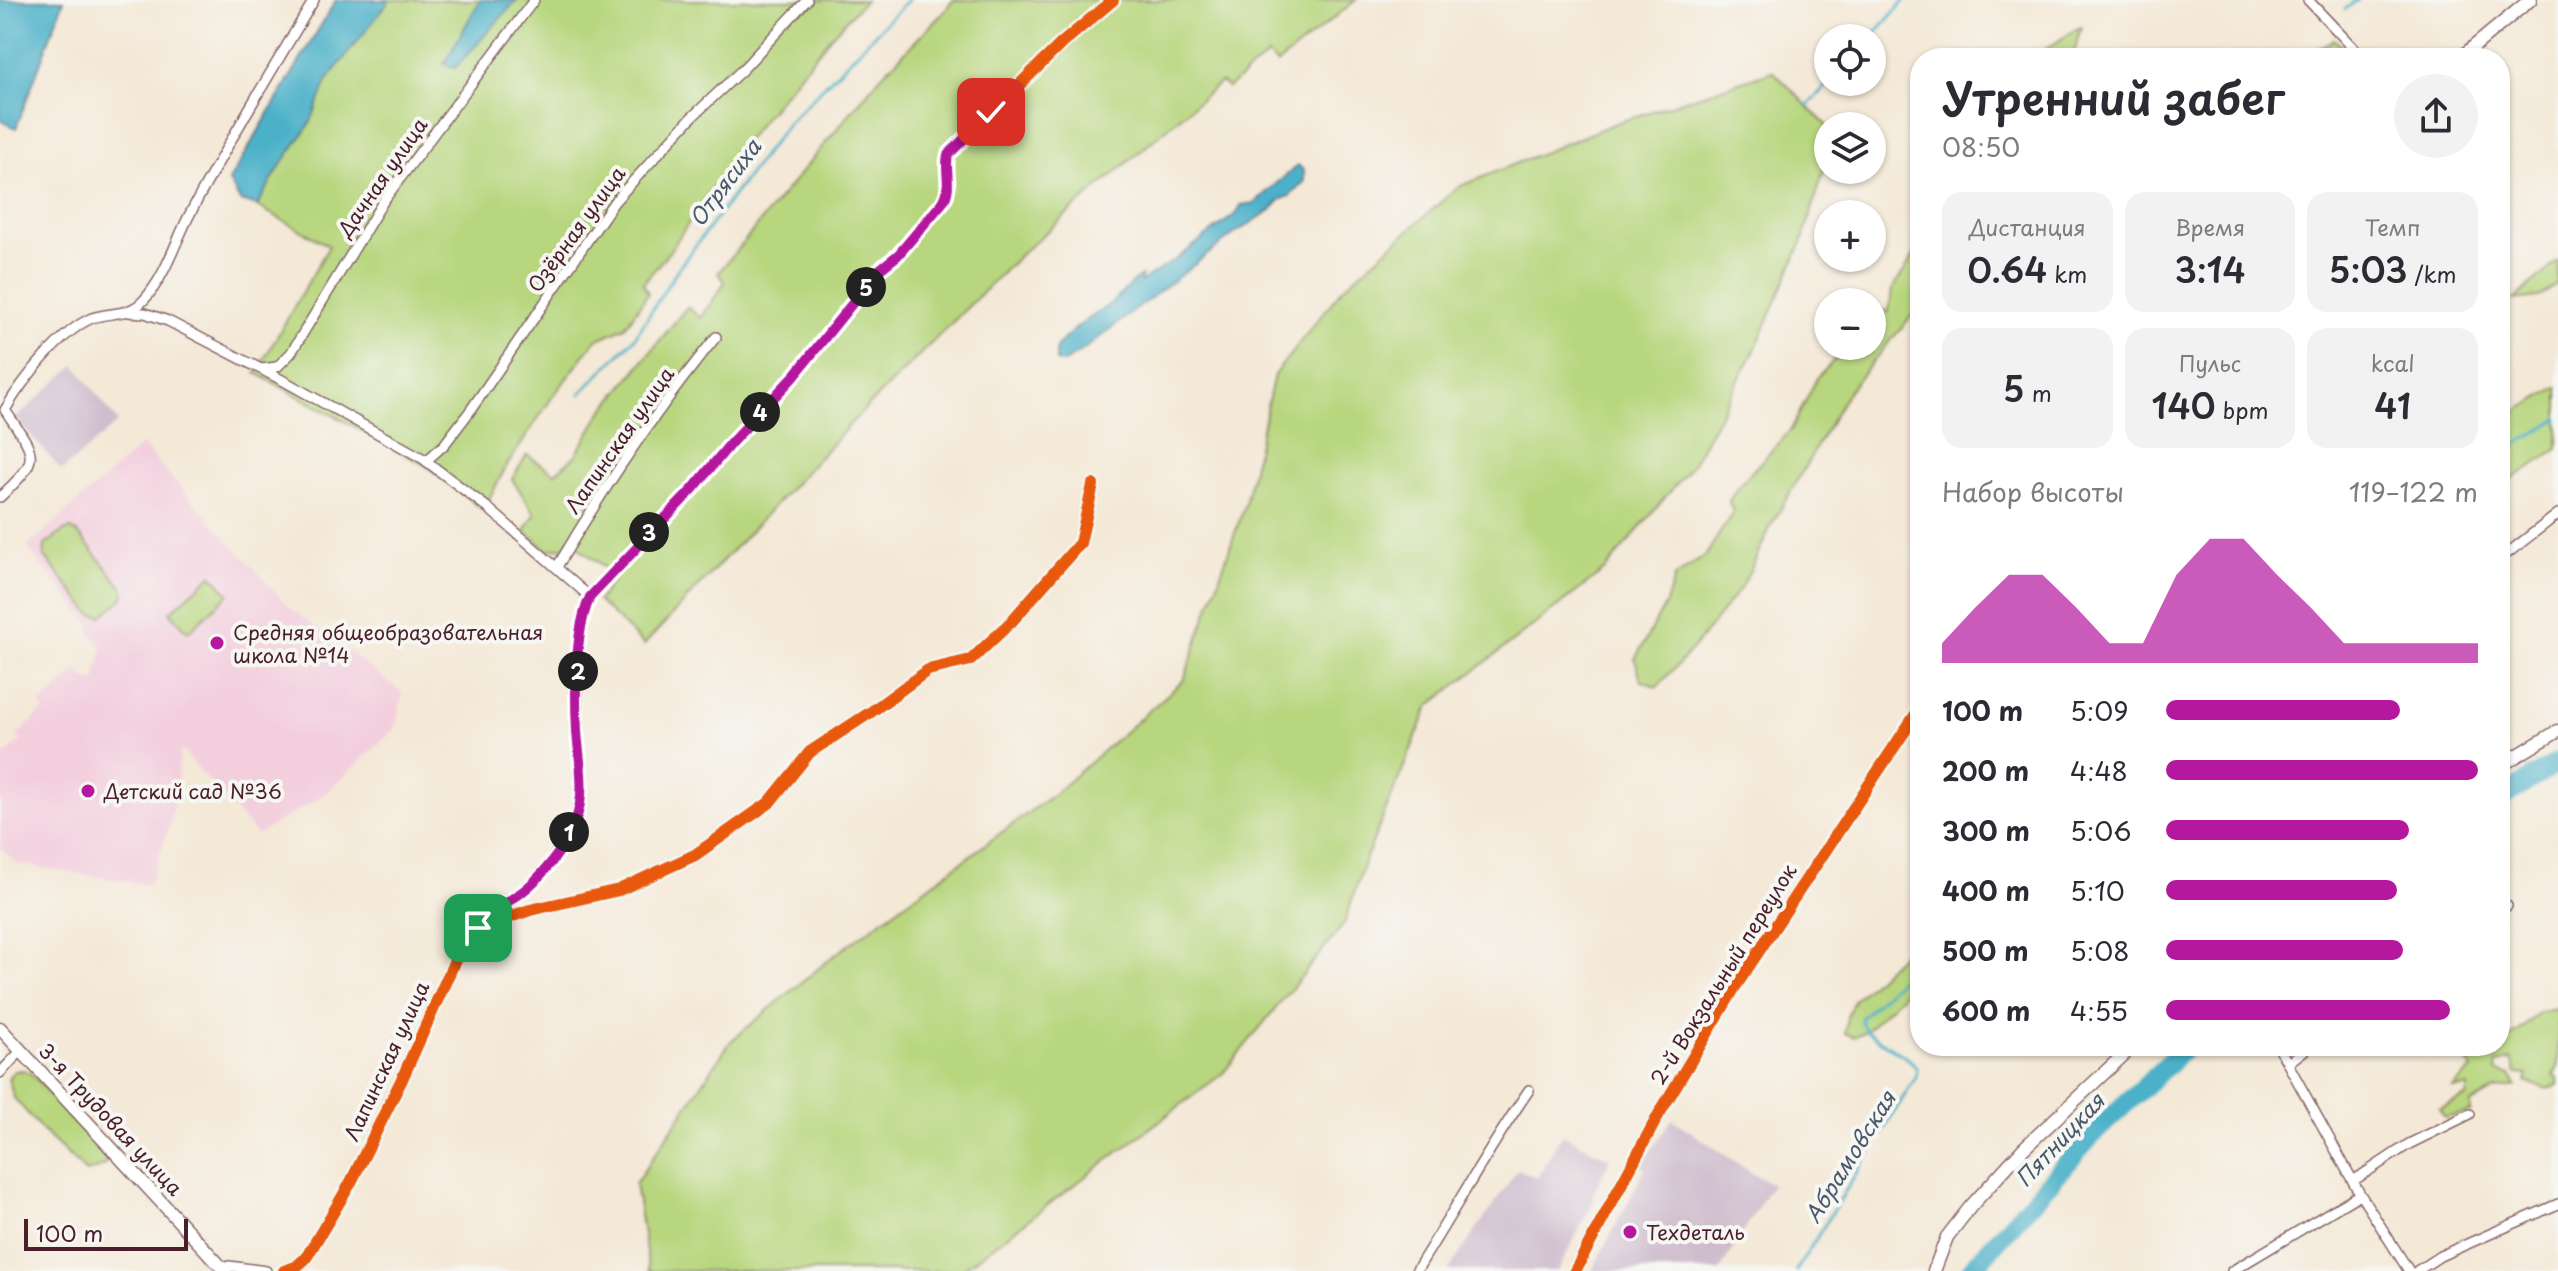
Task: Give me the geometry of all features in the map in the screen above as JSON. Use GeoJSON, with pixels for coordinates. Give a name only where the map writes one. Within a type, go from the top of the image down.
{"type":"FeatureCollection","features":[{"type":"Feature","properties":{"kind":"street"},"geometry":{"type":"LineString","coordinates":[[124,312],[137,306],[149,292],[206,183],[314,0]]}},
{"type":"Feature","properties":{"kind":"street","name":"Дачная улица"},"geometry":{"type":"LineString","coordinates":[[261,369],[277,367],[291,353],[384,200],[534,0]]}},
{"type":"Feature","properties":{"kind":"street","name":"Озёрная улица"},"geometry":{"type":"LineString","coordinates":[[426,461],[444,445],[470,411],[614,202],[807,0]]}},
{"type":"Feature","properties":{"kind":"street","name":"Лапинская улица"},"geometry":{"type":"LineString","coordinates":[[284,1271],[296,1267],[306,1258],[350,1184],[402,1079],[466,936],[482,917],[517,896],[533,881],[551,861],[574,824],[582,789],[577,731],[579,640],[582,618],[590,597],[693,489],[795,375],[879,270],[898,255],[943,202],[948,195],[948,155],[1062,43],[1113,0]]}},
{"type":"Feature","properties":{"kind":"street"},"geometry":{"type":"LineString","coordinates":[[2308,0],[2354,48]]}},
{"type":"Feature","properties":{"kind":"street"},"geometry":{"type":"LineString","coordinates":[[2472,48],[2530,0]]}},
{"type":"Feature","properties":{"kind":"street"},"geometry":{"type":"LineString","coordinates":[[0,497],[26,472],[31,455],[25,439],[5,410],[36,365],[83,324],[96,317],[124,312],[145,313],[168,321],[261,369],[426,461],[488,508],[590,597]]}},
{"type":"Feature","properties":{"kind":"street","name":"Лапинская улица"},"geometry":{"type":"LineString","coordinates":[[557,567],[641,433],[716,337]]}},
{"type":"Feature","properties":{"kind":"street"},"geometry":{"type":"LineString","coordinates":[[466,936],[478,928],[530,910],[619,890],[695,855],[769,803],[810,752],[928,670],[971,660],[1011,622],[1080,543],[1093,485]]}},
{"type":"Feature","properties":{"kind":"street"},"geometry":{"type":"LineString","coordinates":[[2510,551],[2558,514]]}},
{"type":"Feature","properties":{"kind":"street","name":"2-й Вокзальный переулок"},"geometry":{"type":"LineString","coordinates":[[1575,1271],[1659,1114],[1727,1000],[1910,723]]}},
{"type":"Feature","properties":{"kind":"street"},"geometry":{"type":"LineString","coordinates":[[2510,760],[2558,731]]}},
{"type":"Feature","properties":{"kind":"street","name":"3-я Трудовая улица"},"geometry":{"type":"LineString","coordinates":[[0,1028],[224,1270]]}},
{"type":"Feature","properties":{"kind":"street"},"geometry":{"type":"LineString","coordinates":[[0,1073],[21,1051]]}},
{"type":"Feature","properties":{"kind":"street"},"geometry":{"type":"LineString","coordinates":[[1934,1271],[1936,1259],[1947,1237],[1971,1206],[2023,1149],[2122,1056]]}},
{"type":"Feature","properties":{"kind":"street"},"geometry":{"type":"LineString","coordinates":[[2284,1056],[2360,1194],[2409,1271]]}},
{"type":"Feature","properties":{"kind":"street"},"geometry":{"type":"LineString","coordinates":[[2288,1063],[2297,1056]]}},
{"type":"Feature","properties":{"kind":"street"},"geometry":{"type":"LineString","coordinates":[[1416,1271],[1454,1211],[1481,1160],[1529,1090]]}},
{"type":"Feature","properties":{"kind":"street"},"geometry":{"type":"LineString","coordinates":[[2353,1181],[2409,1144],[2470,1114]]}},
{"type":"Feature","properties":{"kind":"street"},"geometry":{"type":"LineString","coordinates":[[2232,1271],[2360,1194]]}},
{"type":"Feature","properties":{"kind":"street"},"geometry":{"type":"LineString","coordinates":[[2417,1271],[2440,1256],[2558,1204]]}},
{"type":"Feature","properties":{"kind":"street"},"geometry":{"type":"LineString","coordinates":[[224,1270],[229,1266],[266,1271]]}},
{"type":"Feature","properties":{"kind":"shaded area"},"geometry":{"type":"Polygon","coordinates":[[[75,365],[118,422],[62,471],[16,418],[75,365]]]}},
{"type":"Feature","properties":{"kind":"shaded area","name":"Средняя общеобразовательная школа №14"},"geometry":{"type":"Polygon","coordinates":[[[142,445],[290,608],[403,693],[395,729],[325,794],[257,835],[181,749],[171,821],[149,885],[17,864],[0,847],[0,760],[21,740],[17,735],[44,710],[40,704],[77,671],[87,680],[95,682],[103,647],[91,634],[89,623],[27,547],[142,445]]]}},
{"type":"Feature","properties":{"kind":"shaded area"},"geometry":{"type":"Polygon","coordinates":[[[1672,1119],[1772,1184],[1720,1271],[1592,1271],[1645,1169],[1641,1166],[1672,1119]]]}},
{"type":"Feature","properties":{"kind":"shaded area"},"geometry":{"type":"Polygon","coordinates":[[[1562,1134],[1610,1159],[1592,1196],[1595,1199],[1558,1271],[1448,1271],[1518,1169],[1537,1178],[1562,1134]]]}},
{"type":"Feature","properties":{"kind":"green space"},"geometry":{"type":"Polygon","coordinates":[[[336,0],[865,0],[832,35],[737,151],[669,252],[643,283],[648,293],[625,327],[596,340],[551,399],[506,467],[483,510],[427,466],[256,373],[329,246],[257,206],[240,201],[229,181],[336,0]]]}},
{"type":"Feature","properties":{"kind":"green space"},"geometry":{"type":"Polygon","coordinates":[[[953,0],[1356,0],[1277,64],[1268,55],[1228,88],[1221,82],[1023,252],[856,418],[644,645],[598,601],[616,576],[569,540],[565,547],[548,550],[525,531],[535,514],[512,479],[527,455],[555,473],[575,456],[601,413],[687,307],[701,318],[725,282],[718,273],[880,77],[953,0]]]}},
{"type":"Feature","properties":{"kind":"green space"},"geometry":{"type":"Polygon","coordinates":[[[2081,26],[2076,48],[2047,48],[2081,26]]]}},
{"type":"Feature","properties":{"kind":"green space"},"geometry":{"type":"Polygon","coordinates":[[[2334,39],[2344,48],[2318,48],[2334,39]]]}},
{"type":"Feature","properties":{"kind":"green space"},"geometry":{"type":"Polygon","coordinates":[[[1773,71],[1814,113],[1814,184],[1820,184],[1803,240],[1754,352],[1692,465],[1605,570],[1429,706],[1365,860],[1344,924],[1223,1073],[960,1271],[649,1271],[635,1184],[731,1041],[836,954],[1054,794],[1184,680],[1245,504],[1274,375],[1344,287],[1458,187],[1616,123],[1773,71]]]}},
{"type":"Feature","properties":{"kind":"green space"},"geometry":{"type":"Polygon","coordinates":[[[2558,261],[2558,284],[2539,297],[2514,300],[2558,261]]]}},
{"type":"Feature","properties":{"kind":"green space"},"geometry":{"type":"Polygon","coordinates":[[[1910,262],[1910,318],[1886,346],[1886,311],[1889,312],[1892,290],[1910,262]]]}},
{"type":"Feature","properties":{"kind":"green space"},"geometry":{"type":"Polygon","coordinates":[[[1834,360],[1874,360],[1849,390],[1772,524],[1743,585],[1694,647],[1657,687],[1641,680],[1635,659],[1666,603],[1675,577],[1706,555],[1733,512],[1729,501],[1739,485],[1791,430],[1817,378],[1834,360]]]}},
{"type":"Feature","properties":{"kind":"green space"},"geometry":{"type":"Polygon","coordinates":[[[2558,387],[2558,449],[2510,480],[2510,415],[2558,387]]]}},
{"type":"Feature","properties":{"kind":"green space"},"geometry":{"type":"Polygon","coordinates":[[[71,529],[77,532],[124,589],[123,598],[102,616],[91,614],[44,556],[45,545],[71,529]]]}},
{"type":"Feature","properties":{"kind":"green space"},"geometry":{"type":"Polygon","coordinates":[[[212,575],[229,594],[188,632],[170,612],[212,575]]]}},
{"type":"Feature","properties":{"kind":"green space"},"geometry":{"type":"Polygon","coordinates":[[[1910,946],[1910,987],[1866,1031],[1854,1037],[1845,1033],[1847,1016],[1854,1000],[1910,946]]]}},
{"type":"Feature","properties":{"kind":"green space"},"geometry":{"type":"Polygon","coordinates":[[[2558,1009],[2558,1067],[2554,1075],[2558,1077],[2558,1085],[2547,1089],[2526,1082],[2528,1075],[2516,1074],[2512,1059],[2497,1064],[2496,1071],[2511,1075],[2516,1086],[2495,1090],[2471,1103],[2471,1112],[2445,1118],[2439,1109],[2466,1097],[2468,1087],[2453,1088],[2472,1069],[2463,1056],[2510,1056],[2510,1036],[2539,1012],[2558,1009]]]}},
{"type":"Feature","properties":{"kind":"green space"},"geometry":{"type":"Polygon","coordinates":[[[24,1070],[34,1076],[69,1118],[106,1153],[106,1163],[86,1172],[43,1131],[14,1098],[8,1078],[14,1071],[24,1070]]]}},
{"type":"Feature","properties":{"kind":"water"},"geometry":{"type":"Polygon","coordinates":[[[0,0],[64,0],[16,128],[0,120],[0,0]]]}},
{"type":"Feature","properties":{"kind":"water"},"geometry":{"type":"Polygon","coordinates":[[[336,0],[390,0],[328,79],[310,124],[257,206],[240,201],[229,181],[336,0]]]}},
{"type":"Feature","properties":{"kind":"water"},"geometry":{"type":"Polygon","coordinates":[[[480,0],[517,0],[455,68],[444,64],[480,0]]]}},
{"type":"Feature","properties":{"kind":"water"},"geometry":{"type":"Polygon","coordinates":[[[1298,165],[1304,171],[1304,182],[1290,196],[1234,234],[1082,351],[1063,363],[1056,361],[1056,348],[1063,340],[1116,299],[1131,283],[1141,276],[1140,282],[1175,260],[1238,212],[1241,205],[1254,203],[1298,165]]]}},
{"type":"Feature","properties":{"kind":"waterway","name":"Отрясиха"},"geometry":{"type":"LineString","coordinates":[[580,394],[634,339],[677,270],[788,123],[908,0]]}},
{"type":"Feature","properties":{"kind":"waterway"},"geometry":{"type":"LineString","coordinates":[[1884,24],[1905,0]]}},
{"type":"Feature","properties":{"kind":"waterway"},"geometry":{"type":"LineString","coordinates":[[2345,9],[2358,0]]}},
{"type":"Feature","properties":{"kind":"waterway"},"geometry":{"type":"LineString","coordinates":[[1807,106],[1817,96]]}},
{"type":"Feature","properties":{"kind":"waterway","name":"Абрамовская"},"geometry":{"type":"LineString","coordinates":[[2510,448],[2558,419]]}},
{"type":"Feature","properties":{"kind":"waterway","name":"Пятницкая"},"geometry":{"type":"LineString","coordinates":[[2510,793],[2558,762]]}},
{"type":"Feature","properties":{"kind":"waterway","name":"Абрамовская"},"geometry":{"type":"LineString","coordinates":[[1796,1271],[1916,1077],[1917,1068],[1911,1061],[1866,1031],[1861,1018],[1910,970]]}},
{"type":"Feature","properties":{"kind":"waterway","name":"Пятницкая"},"geometry":{"type":"LineString","coordinates":[[1970,1271],[2092,1135],[2176,1056]]}},
{"type":"Feature","properties":{"kind":"cycle path"},"geometry":{"type":"LineString","coordinates":[[284,1271],[296,1267],[306,1258],[350,1184],[402,1079],[466,936],[482,917],[517,896],[533,881],[551,861],[574,824],[582,789],[577,731],[579,640],[582,618],[590,597],[693,489],[795,375],[879,270],[898,255],[943,202],[948,185],[948,155],[1062,43],[1113,0]]}},
{"type":"Feature","properties":{"kind":"cycle path"},"geometry":{"type":"LineString","coordinates":[[479,928],[530,910],[619,890],[695,855],[769,803],[810,752],[928,670],[971,660],[1011,622],[1080,543],[1093,485]]}},
{"type":"Feature","properties":{"kind":"cycle path"},"geometry":{"type":"LineString","coordinates":[[1575,1271],[1659,1114],[1735,987],[1910,723]]}},
{"type":"Feature","properties":{"kind":"place","name":"Средняя общеобразовательная школа №14"},"geometry":{"type":"Point","coordinates":[217,643]}},
{"type":"Feature","properties":{"kind":"place","name":"Детский сад №36"},"geometry":{"type":"Point","coordinates":[88,791]}},
{"type":"Feature","properties":{"kind":"place","name":"Техдеталь"},"geometry":{"type":"Point","coordinates":[1630,1232]}},
{"type":"Feature","properties":{"kind":"route"},"geometry":{"type":"LineString","coordinates":[[478,928],[466,936],[482,917],[517,896],[533,881],[551,861],[574,824],[582,789],[577,731],[579,640],[582,618],[590,597],[693,489],[795,375],[879,270],[898,255],[943,202],[948,195],[948,155],[991,112]]}}]}
